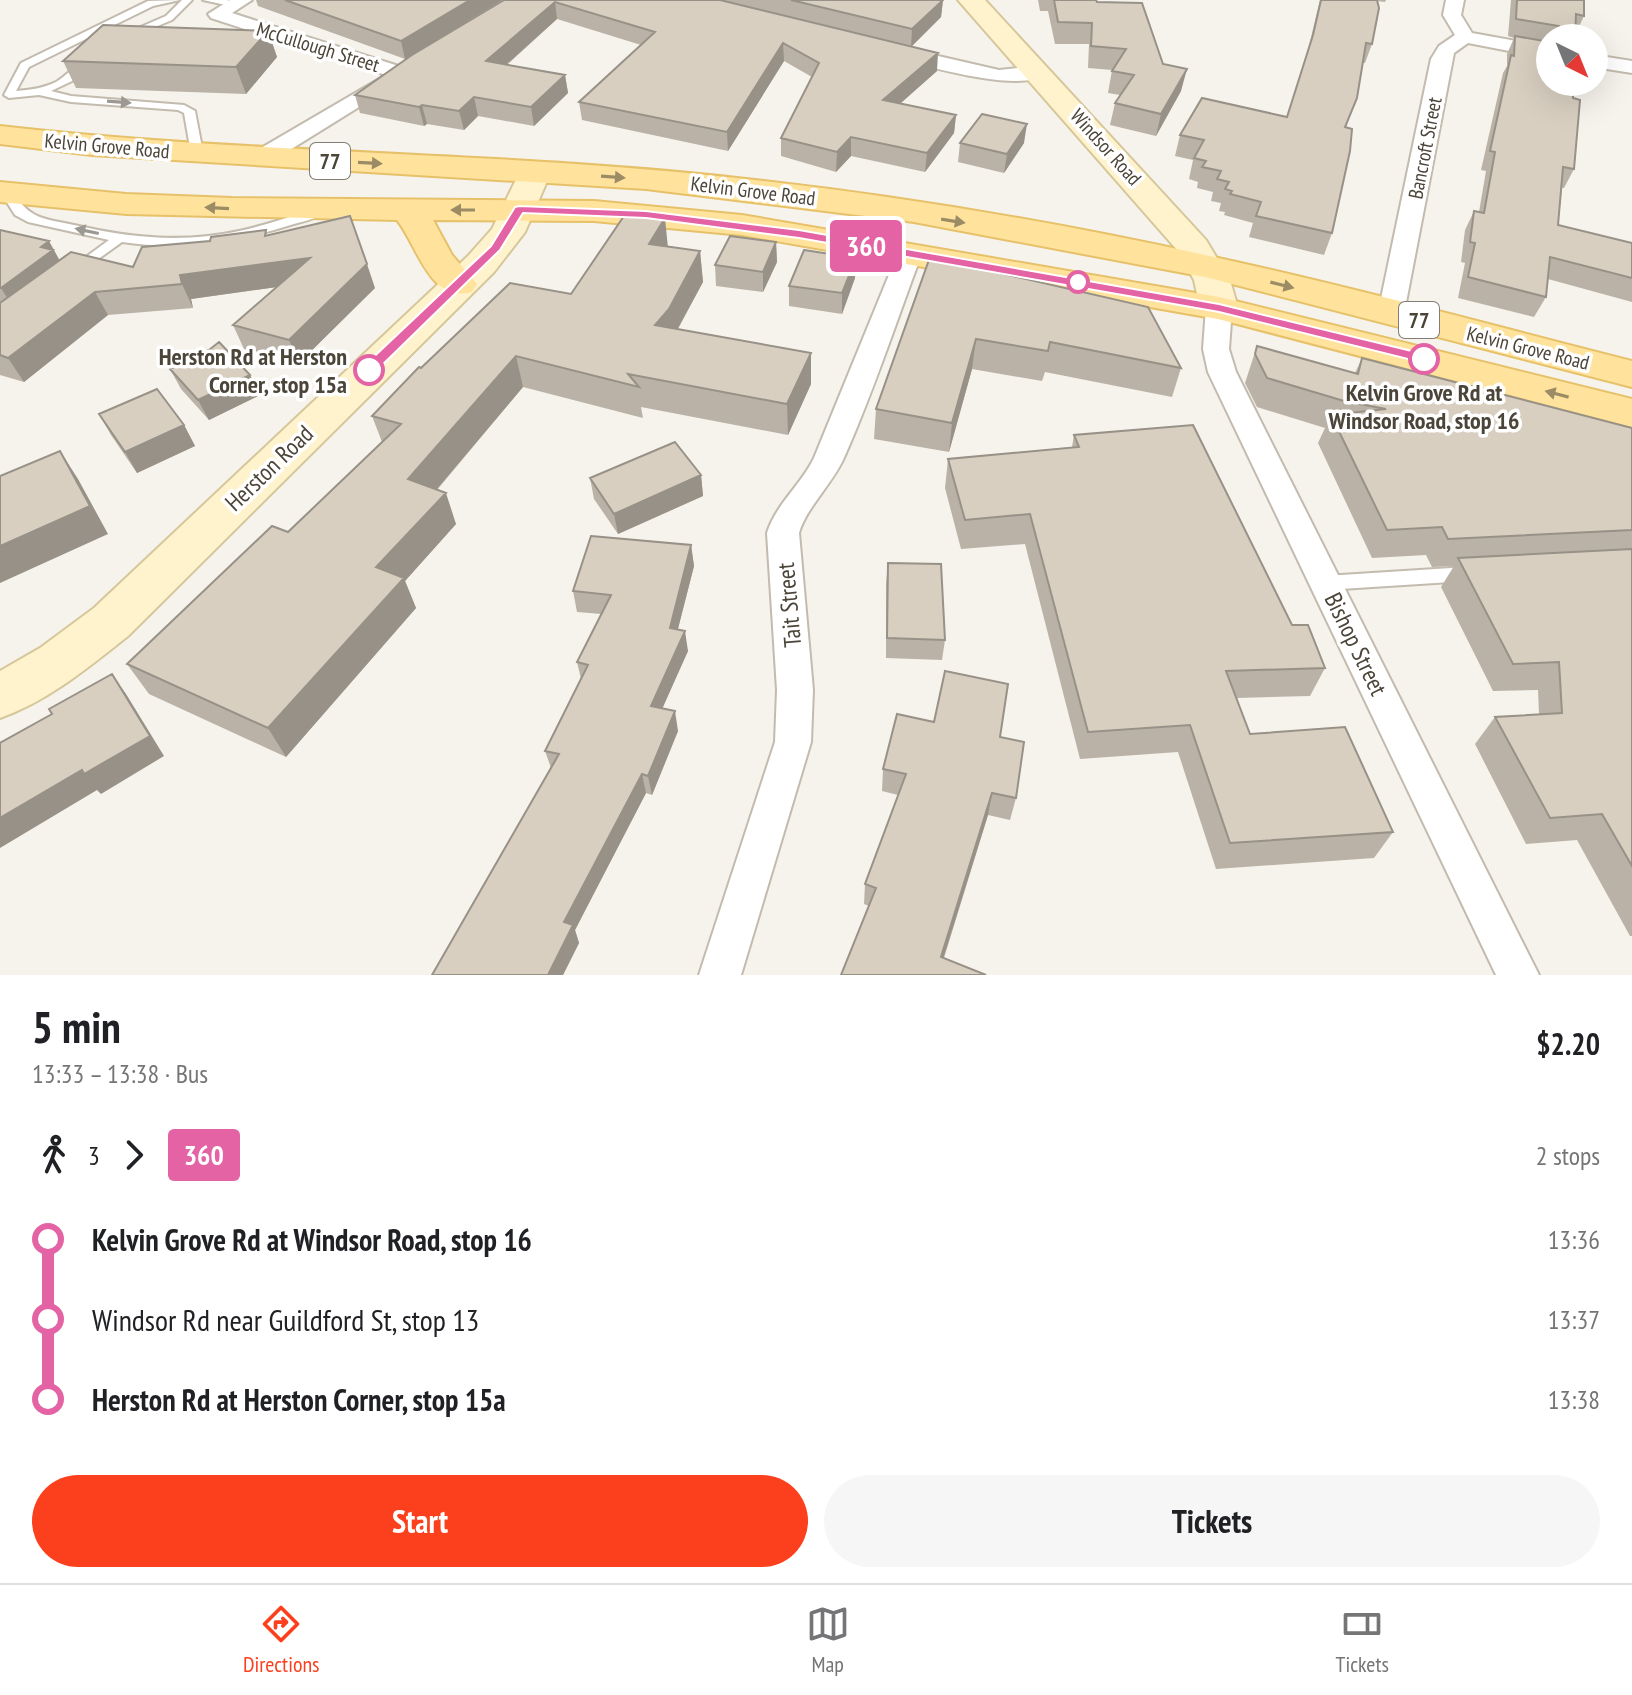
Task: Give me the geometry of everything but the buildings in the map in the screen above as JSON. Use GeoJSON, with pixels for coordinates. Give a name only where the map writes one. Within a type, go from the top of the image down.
{"type":"FeatureCollection","features":[{"type":"Feature","properties":{"kind":"main road","name":"Windsor Road"},"geometry":{"type":"LineString","coordinates":[[971,0],[1192,244],[1206,266],[1219,308]]}},
{"type":"Feature","properties":{"kind":"main road","name":"Kelvin Grove Road"},"geometry":{"type":"LineString","coordinates":[[0,135],[197,153],[668,181],[778,194],[1114,247],[1206,266],[1632,374]]}},
{"type":"Feature","properties":{"kind":"main road","name":"Herston Road"},"geometry":{"type":"LineString","coordinates":[[0,696],[58,663],[111,622],[496,248],[519,209],[535,172]]}},
{"type":"Feature","properties":{"kind":"main road","name":"Kelvin Grove Road"},"geometry":{"type":"LineString","coordinates":[[4,193],[141,205],[327,210],[519,209],[697,219],[1219,308],[1632,413]]}},
{"type":"Feature","properties":{"kind":"main road"},"geometry":{"type":"LineString","coordinates":[[407,210],[424,231],[436,259],[459,284]]}},
{"type":"Feature","properties":{"kind":"street"},"geometry":{"type":"LineString","coordinates":[[1455,0],[1452,15],[1465,37],[1536,50]]}},
{"type":"Feature","properties":{"kind":"street","name":"McCullough Street"},"geometry":{"type":"LineString","coordinates":[[235,14],[407,68],[264,156]]}},
{"type":"Feature","properties":{"kind":"street","name":"Bancroft Street"},"geometry":{"type":"LineString","coordinates":[[1391,313],[1441,59],[1446,50],[1465,37]]}},
{"type":"Feature","properties":{"kind":"street"},"geometry":{"type":"LineString","coordinates":[[880,48],[1002,77],[1038,72]]}},
{"type":"Feature","properties":{"kind":"street"},"geometry":{"type":"LineString","coordinates":[[1608,63],[1632,67]]}},
{"type":"Feature","properties":{"kind":"street","name":"Tait Street"},"geometry":{"type":"LineString","coordinates":[[720,975],[793,742],[795,690],[783,533],[786,520],[795,505],[815,485],[829,458],[910,253]]}},
{"type":"Feature","properties":{"kind":"street","name":"Bishop Street"},"geometry":{"type":"LineString","coordinates":[[1219,308],[1216,349],[1222,372],[1518,975]]}},
{"type":"Feature","properties":{"kind":"lane"},"geometry":{"type":"LineString","coordinates":[[175,0],[151,3],[25,65],[9,95],[42,93],[71,99],[180,107],[189,111],[192,118],[197,153]]}},
{"type":"Feature","properties":{"kind":"lane"},"geometry":{"type":"LineString","coordinates":[[121,43],[169,18],[187,0]]}},
{"type":"Feature","properties":{"kind":"lane"},"geometry":{"type":"LineString","coordinates":[[208,0],[235,14]]}},
{"type":"Feature","properties":{"kind":"lane"},"geometry":{"type":"LineString","coordinates":[[42,93],[70,80],[101,51]]}},
{"type":"Feature","properties":{"kind":"lane","name":"Kelvin Grove Road"},"geometry":{"type":"LineString","coordinates":[[4,193],[23,215],[155,243],[205,241],[267,229],[327,210]]}},
{"type":"Feature","properties":{"kind":"lane"},"geometry":{"type":"LineString","coordinates":[[68,277],[120,238]]}},
{"type":"Feature","properties":{"kind":"lane"},"geometry":{"type":"LineString","coordinates":[[1325,583],[1487,573]]}},
{"type":"Feature","properties":{"kind":"bus line","name":"360"},"geometry":{"type":"LineString","coordinates":[[369,370],[496,248],[519,209],[646,214],[799,234],[1219,308],[1424,359]]}},
{"type":"Feature","properties":{"kind":"place","name":"Kelvin Grove Rd at Windsor Road, stop 16"},"geometry":{"type":"Point","coordinates":[1424,359]}},
{"type":"Feature","properties":{"kind":"place","name":"Herston Rd at Herston Corner, stop 15a"},"geometry":{"type":"Point","coordinates":[369,370]}}]}
